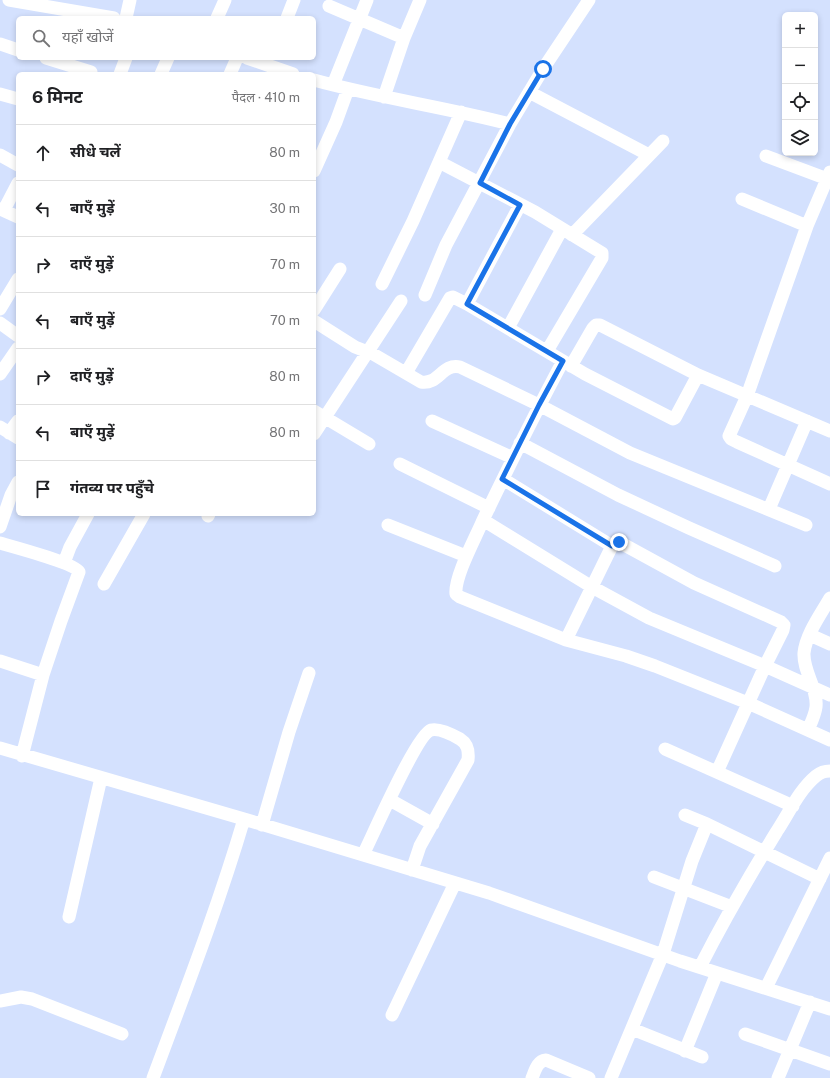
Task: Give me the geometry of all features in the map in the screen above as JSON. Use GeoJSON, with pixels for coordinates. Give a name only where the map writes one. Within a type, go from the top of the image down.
{"type":"FeatureCollection","features":[{"type":"Feature","properties":{"kind":"street"},"geometry":{"type":"LineString","coordinates":[[9,0],[102,16]]}},
{"type":"Feature","properties":{"kind":"street"},"geometry":{"type":"LineString","coordinates":[[126,16],[130,0]]}},
{"type":"Feature","properties":{"kind":"street"},"geometry":{"type":"LineString","coordinates":[[218,16],[225,0]]}},
{"type":"Feature","properties":{"kind":"street"},"geometry":{"type":"LineString","coordinates":[[288,16],[294,0]]}},
{"type":"Feature","properties":{"kind":"street"},"geometry":{"type":"LineString","coordinates":[[334,85],[367,0]]}},
{"type":"Feature","properties":{"kind":"street"},"geometry":{"type":"LineString","coordinates":[[384,97],[404,38],[420,0]]}},
{"type":"Feature","properties":{"kind":"street"},"geometry":{"type":"LineString","coordinates":[[425,295],[446,245],[510,124],[543,69],[589,0]]}},
{"type":"Feature","properties":{"kind":"street"},"geometry":{"type":"LineString","coordinates":[[329,6],[404,38]]}},
{"type":"Feature","properties":{"kind":"street"},"geometry":{"type":"LineString","coordinates":[[0,44],[16,49]]}},
{"type":"Feature","properties":{"kind":"street"},"geometry":{"type":"LineString","coordinates":[[52,60],[91,72]]}},
{"type":"Feature","properties":{"kind":"street"},"geometry":{"type":"LineString","coordinates":[[121,72],[125,60]]}},
{"type":"Feature","properties":{"kind":"street"},"geometry":{"type":"LineString","coordinates":[[162,72],[167,60]]}},
{"type":"Feature","properties":{"kind":"street"},"geometry":{"type":"LineString","coordinates":[[231,72],[236,60]]}},
{"type":"Feature","properties":{"kind":"street"},"geometry":{"type":"LineString","coordinates":[[259,60],[271,62],[289,72]]}},
{"type":"Feature","properties":{"kind":"street"},"geometry":{"type":"LineString","coordinates":[[316,80],[348,89],[461,112],[510,124]]}},
{"type":"Feature","properties":{"kind":"street"},"geometry":{"type":"LineString","coordinates":[[316,167],[336,122],[348,89]]}},
{"type":"Feature","properties":{"kind":"street"},"geometry":{"type":"LineString","coordinates":[[529,92],[648,155]]}},
{"type":"Feature","properties":{"kind":"street"},"geometry":{"type":"LineString","coordinates":[[0,94],[16,98]]}},
{"type":"Feature","properties":{"kind":"street"},"geometry":{"type":"LineString","coordinates":[[382,284],[413,221],[461,112]]}},
{"type":"Feature","properties":{"kind":"street"},"geometry":{"type":"LineString","coordinates":[[508,328],[567,232],[663,141]]}},
{"type":"Feature","properties":{"kind":"street"},"geometry":{"type":"LineString","coordinates":[[0,156],[16,164]]}},
{"type":"Feature","properties":{"kind":"street"},"geometry":{"type":"LineString","coordinates":[[766,156],[829,177],[807,226],[747,396],[729,436],[737,442],[830,484]]}},
{"type":"Feature","properties":{"kind":"street"},"geometry":{"type":"LineString","coordinates":[[439,162],[535,212],[602,253],[602,258],[547,351]]}},
{"type":"Feature","properties":{"kind":"street"},"geometry":{"type":"LineString","coordinates":[[16,186],[2,210],[16,216]]}},
{"type":"Feature","properties":{"kind":"street"},"geometry":{"type":"LineString","coordinates":[[742,200],[807,226]]}},
{"type":"Feature","properties":{"kind":"street"},"geometry":{"type":"LineString","coordinates":[[467,304],[520,205]]}},
{"type":"Feature","properties":{"kind":"street"},"geometry":{"type":"LineString","coordinates":[[316,307],[340,269]]}},
{"type":"Feature","properties":{"kind":"street"},"geometry":{"type":"LineString","coordinates":[[0,308],[16,283]]}},
{"type":"Feature","properties":{"kind":"street"},"geometry":{"type":"LineString","coordinates":[[406,373],[450,298],[453,297],[567,364],[673,419],[675,418],[698,375]]}},
{"type":"Feature","properties":{"kind":"street"},"geometry":{"type":"LineString","coordinates":[[316,426],[319,414],[368,352],[401,301]]}},
{"type":"Feature","properties":{"kind":"street"},"geometry":{"type":"LineString","coordinates":[[316,322],[354,347],[368,352],[421,382],[432,382],[449,367],[454,365],[460,367],[539,405],[630,453],[806,525]]}},
{"type":"Feature","properties":{"kind":"street"},"geometry":{"type":"LineString","coordinates":[[0,323],[16,335]]}},
{"type":"Feature","properties":{"kind":"street"},"geometry":{"type":"LineString","coordinates":[[830,431],[698,375],[600,325],[596,325],[539,405],[512,458],[466,556],[457,583],[456,594],[460,597],[566,640],[626,656],[655,666],[748,703],[830,740]]}},
{"type":"Feature","properties":{"kind":"street"},"geometry":{"type":"LineString","coordinates":[[0,374],[16,351]]}},
{"type":"Feature","properties":{"kind":"street"},"geometry":{"type":"LineString","coordinates":[[319,414],[369,444]]}},
{"type":"Feature","properties":{"kind":"street"},"geometry":{"type":"LineString","coordinates":[[432,421],[512,458]]}},
{"type":"Feature","properties":{"kind":"street"},"geometry":{"type":"LineString","coordinates":[[769,509],[807,421]]}},
{"type":"Feature","properties":{"kind":"street"},"geometry":{"type":"LineString","coordinates":[[9,433],[16,424]]}},
{"type":"Feature","properties":{"kind":"street"},"geometry":{"type":"LineString","coordinates":[[520,443],[618,495],[776,566]]}},
{"type":"Feature","properties":{"kind":"street"},"geometry":{"type":"LineString","coordinates":[[400,464],[489,508]]}},
{"type":"Feature","properties":{"kind":"street"},"geometry":{"type":"LineString","coordinates":[[502,479],[612,546]]}},
{"type":"Feature","properties":{"kind":"street"},"geometry":{"type":"LineString","coordinates":[[0,527],[4,502],[16,485]]}},
{"type":"Feature","properties":{"kind":"street"},"geometry":{"type":"LineString","coordinates":[[64,563],[70,547],[87,516]]}},
{"type":"Feature","properties":{"kind":"street"},"geometry":{"type":"LineString","coordinates":[[104,584],[143,516]]}},
{"type":"Feature","properties":{"kind":"street"},"geometry":{"type":"LineString","coordinates":[[483,520],[592,587],[649,618],[765,666],[830,695]]}},
{"type":"Feature","properties":{"kind":"street"},"geometry":{"type":"LineString","coordinates":[[388,525],[466,556]]}},
{"type":"Feature","properties":{"kind":"street"},"geometry":{"type":"LineString","coordinates":[[566,640],[615,542],[624,544],[694,583],[781,622],[784,625],[783,630],[717,772]]}},
{"type":"Feature","properties":{"kind":"street"},"geometry":{"type":"LineString","coordinates":[[0,543],[64,563],[78,569],[80,572],[61,621],[43,675],[22,756]]}},
{"type":"Feature","properties":{"kind":"street"},"geometry":{"type":"LineString","coordinates":[[808,730],[816,708],[816,700],[805,665],[804,654],[806,643],[830,598]]}},
{"type":"Feature","properties":{"kind":"street"},"geometry":{"type":"LineString","coordinates":[[810,635],[830,644]]}},
{"type":"Feature","properties":{"kind":"street"},"geometry":{"type":"LineString","coordinates":[[0,661],[43,675]]}},
{"type":"Feature","properties":{"kind":"street"},"geometry":{"type":"LineString","coordinates":[[262,825],[289,732],[309,673]]}},
{"type":"Feature","properties":{"kind":"street"},"geometry":{"type":"LineString","coordinates":[[363,855],[411,756],[425,734],[430,730],[437,730],[458,738],[466,743],[469,752],[468,760],[420,846],[412,870]]}},
{"type":"Feature","properties":{"kind":"street"},"geometry":{"type":"LineString","coordinates":[[0,748],[22,756],[244,819],[489,893],[717,973],[810,1002],[829,1006]]}},
{"type":"Feature","properties":{"kind":"street"},"geometry":{"type":"LineString","coordinates":[[665,749],[793,806]]}},
{"type":"Feature","properties":{"kind":"street"},"geometry":{"type":"LineString","coordinates":[[700,967],[732,907],[793,806],[805,788],[815,777],[823,771],[830,771]]}},
{"type":"Feature","properties":{"kind":"street"},"geometry":{"type":"LineString","coordinates":[[69,917],[101,778]]}},
{"type":"Feature","properties":{"kind":"street"},"geometry":{"type":"LineString","coordinates":[[390,800],[433,824]]}},
{"type":"Feature","properties":{"kind":"street"},"geometry":{"type":"LineString","coordinates":[[685,816],[707,824],[820,879]]}},
{"type":"Feature","properties":{"kind":"street"},"geometry":{"type":"LineString","coordinates":[[153,1078],[202,949],[232,861],[244,819]]}},
{"type":"Feature","properties":{"kind":"street"},"geometry":{"type":"LineString","coordinates":[[611,1078],[662,954],[692,861],[707,824]]}},
{"type":"Feature","properties":{"kind":"street"},"geometry":{"type":"LineString","coordinates":[[766,988],[830,858]]}},
{"type":"Feature","properties":{"kind":"street"},"geometry":{"type":"LineString","coordinates":[[654,877],[732,907]]}},
{"type":"Feature","properties":{"kind":"street"},"geometry":{"type":"LineString","coordinates":[[392,1015],[455,883]]}},
{"type":"Feature","properties":{"kind":"street"},"geometry":{"type":"LineString","coordinates":[[685,1050],[717,973]]}},
{"type":"Feature","properties":{"kind":"street"},"geometry":{"type":"LineString","coordinates":[[0,1001],[21,997],[32,999],[122,1034]]}},
{"type":"Feature","properties":{"kind":"street"},"geometry":{"type":"LineString","coordinates":[[778,1078],[810,1002]]}},
{"type":"Feature","properties":{"kind":"street"},"geometry":{"type":"LineString","coordinates":[[632,1029],[702,1057]]}},
{"type":"Feature","properties":{"kind":"street"},"geometry":{"type":"LineString","coordinates":[[745,1034],[830,1064]]}},
{"type":"Feature","properties":{"kind":"street"},"geometry":{"type":"LineString","coordinates":[[532,1078],[538,1064],[542,1060],[546,1060],[589,1078]]}},
{"type":"Feature","properties":{"kind":"route"},"geometry":{"type":"LineString","coordinates":[[543,69],[510,124],[480,183],[520,205],[467,304],[563,361],[502,479],[612,546],[615,542],[619,542]]}}]}
